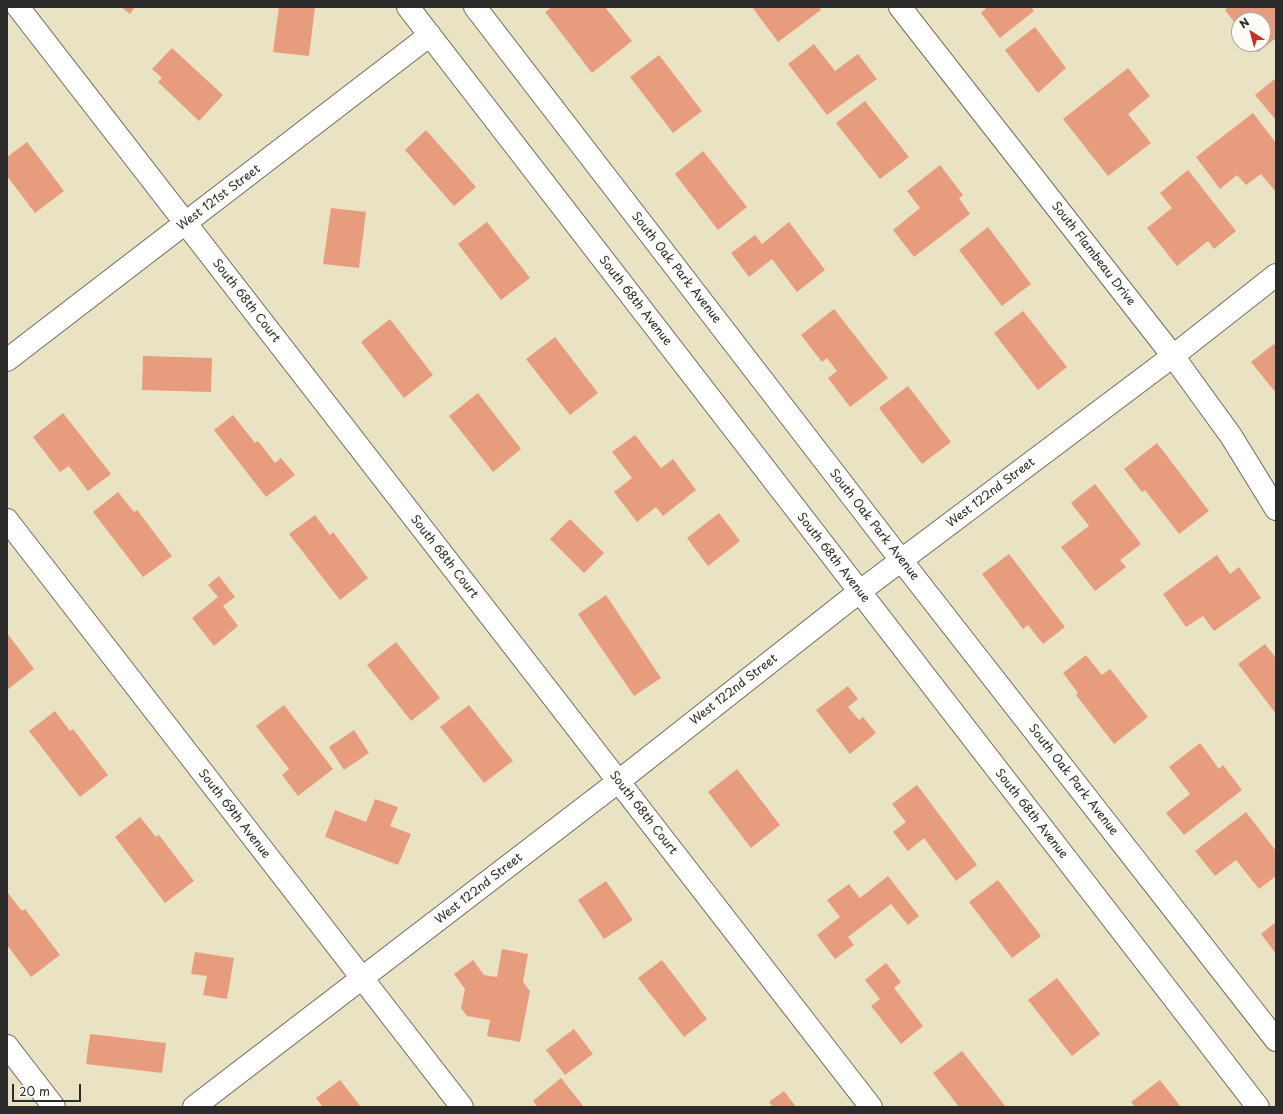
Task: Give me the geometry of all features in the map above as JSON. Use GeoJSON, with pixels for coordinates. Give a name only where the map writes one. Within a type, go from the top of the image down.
{"type":"FeatureCollection","features":[{"type":"Feature","properties":{"kind":"street","name":"South 68th Court"},"geometry":{"type":"LineString","coordinates":[[18,7],[871,1107]]}},
{"type":"Feature","properties":{"kind":"street","name":"South 68th Avenue"},"geometry":{"type":"LineString","coordinates":[[408,7],[1258,1107]]}},
{"type":"Feature","properties":{"kind":"street","name":"South Oak Park Avenue"},"geometry":{"type":"LineString","coordinates":[[475,7],[901,560],[1276,1040]]}},
{"type":"Feature","properties":{"kind":"street","name":"South Flambeau Drive"},"geometry":{"type":"LineString","coordinates":[[900,7],[1173,356],[1231,436],[1276,509]]}},
{"type":"Feature","properties":{"kind":"street","name":"West 121st Street"},"geometry":{"type":"LineString","coordinates":[[7,360],[430,35]]}},
{"type":"Feature","properties":{"kind":"street","name":"West 122nd Street"},"geometry":{"type":"LineString","coordinates":[[194,1107],[619,781],[859,592],[1173,356],[1276,275]]}},
{"type":"Feature","properties":{"kind":"street","name":"South 69th Avenue"},"geometry":{"type":"LineString","coordinates":[[7,520],[462,1107]]}},
{"type":"Feature","properties":{"kind":"street"},"geometry":{"type":"LineString","coordinates":[[7,1046],[54,1107]]}},
{"type":"Feature","properties":{"kind":"building"},"geometry":{"type":"Polygon","coordinates":[[[121,7],[135,7],[130,14],[121,7]]]}},
{"type":"Feature","properties":{"kind":"building"},"geometry":{"type":"Polygon","coordinates":[[[279,7],[315,7],[309,56],[273,52],[279,7]]]}},
{"type":"Feature","properties":{"kind":"building"},"geometry":{"type":"Polygon","coordinates":[[[552,7],[605,7],[632,41],[592,73],[545,12],[552,7]]]}},
{"type":"Feature","properties":{"kind":"building"},"geometry":{"type":"Polygon","coordinates":[[[752,7],[819,7],[821,10],[778,42],[752,7]]]}},
{"type":"Feature","properties":{"kind":"building"},"geometry":{"type":"Polygon","coordinates":[[[987,7],[1031,7],[1034,11],[1000,38],[981,13],[987,7]]]}},
{"type":"Feature","properties":{"kind":"building"},"geometry":{"type":"Polygon","coordinates":[[[1228,7],[1276,7],[1276,38],[1271,42],[1271,12],[1231,12],[1231,18],[1225,10],[1228,7]]]}},
{"type":"Feature","properties":{"kind":"building"},"geometry":{"type":"Polygon","coordinates":[[[1035,27],[1066,68],[1038,93],[1005,50],[1035,27]]]}},
{"type":"Feature","properties":{"kind":"building"},"geometry":{"type":"Polygon","coordinates":[[[814,44],[835,71],[858,54],[877,79],[827,115],[788,64],[814,44]]]}},
{"type":"Feature","properties":{"kind":"building"},"geometry":{"type":"Polygon","coordinates":[[[172,48],[223,95],[199,121],[158,82],[162,78],[152,69],[172,48]]]}},
{"type":"Feature","properties":{"kind":"building"},"geometry":{"type":"Polygon","coordinates":[[[659,55],[702,111],[673,133],[630,77],[659,55]]]}},
{"type":"Feature","properties":{"kind":"building"},"geometry":{"type":"Polygon","coordinates":[[[1128,68],[1150,96],[1128,114],[1151,143],[1108,176],[1063,119],[1128,68]]]}},
{"type":"Feature","properties":{"kind":"building"},"geometry":{"type":"Polygon","coordinates":[[[1276,78],[1276,120],[1255,95],[1276,78]]]}},
{"type":"Feature","properties":{"kind":"building"},"geometry":{"type":"Polygon","coordinates":[[[865,101],[909,157],[880,179],[836,123],[865,101]]]}},
{"type":"Feature","properties":{"kind":"building"},"geometry":{"type":"Polygon","coordinates":[[[1253,113],[1276,143],[1276,192],[1261,174],[1246,185],[1237,175],[1220,189],[1196,157],[1253,113]]]}},
{"type":"Feature","properties":{"kind":"building"},"geometry":{"type":"Polygon","coordinates":[[[426,130],[476,187],[454,206],[405,150],[426,130]]]}},
{"type":"Feature","properties":{"kind":"building"},"geometry":{"type":"Polygon","coordinates":[[[27,142],[64,191],[35,213],[7,176],[7,157],[27,142]]]}},
{"type":"Feature","properties":{"kind":"building"},"geometry":{"type":"Polygon","coordinates":[[[703,151],[747,207],[718,230],[675,174],[703,151]]]}},
{"type":"Feature","properties":{"kind":"building"},"geometry":{"type":"Polygon","coordinates":[[[940,165],[963,195],[959,198],[970,214],[914,257],[893,230],[920,208],[907,191],[940,165]]]}},
{"type":"Feature","properties":{"kind":"building"},"geometry":{"type":"Polygon","coordinates":[[[1188,170],[1236,231],[1214,249],[1208,241],[1177,266],[1147,228],[1172,208],[1160,193],[1188,170]]]}},
{"type":"Feature","properties":{"kind":"building"},"geometry":{"type":"Polygon","coordinates":[[[331,208],[366,212],[359,268],[323,264],[331,208]]]}},
{"type":"Feature","properties":{"kind":"building"},"geometry":{"type":"Polygon","coordinates":[[[487,222],[530,278],[501,300],[458,244],[487,222]]]}},
{"type":"Feature","properties":{"kind":"building"},"geometry":{"type":"Polygon","coordinates":[[[789,222],[825,270],[797,292],[772,259],[749,277],[731,253],[755,235],[762,244],[789,222]]]}},
{"type":"Feature","properties":{"kind":"building"},"geometry":{"type":"Polygon","coordinates":[[[988,227],[1031,284],[1002,306],[959,250],[988,227]]]}},
{"type":"Feature","properties":{"kind":"building"},"geometry":{"type":"Polygon","coordinates":[[[834,309],[888,378],[850,407],[828,378],[837,371],[827,358],[822,362],[801,335],[834,309]]]}},
{"type":"Feature","properties":{"kind":"building"},"geometry":{"type":"Polygon","coordinates":[[[1023,311],[1067,367],[1038,390],[994,333],[1023,311]]]}},
{"type":"Feature","properties":{"kind":"building"},"geometry":{"type":"Polygon","coordinates":[[[390,319],[433,375],[404,398],[361,342],[390,319]]]}},
{"type":"Feature","properties":{"kind":"building"},"geometry":{"type":"Polygon","coordinates":[[[555,337],[598,393],[570,415],[526,359],[555,337]]]}},
{"type":"Feature","properties":{"kind":"building"},"geometry":{"type":"Polygon","coordinates":[[[1274,344],[1276,347],[1276,393],[1251,362],[1274,344]]]}},
{"type":"Feature","properties":{"kind":"building"},"geometry":{"type":"Polygon","coordinates":[[[143,356],[212,358],[211,392],[142,390],[143,356]]]}},
{"type":"Feature","properties":{"kind":"building"},"geometry":{"type":"Polygon","coordinates":[[[908,386],[951,442],[922,464],[879,408],[908,386]]]}},
{"type":"Feature","properties":{"kind":"building"},"geometry":{"type":"Polygon","coordinates":[[[478,393],[521,449],[493,472],[449,416],[478,393]]]}},
{"type":"Feature","properties":{"kind":"building"},"geometry":{"type":"Polygon","coordinates":[[[63,413],[111,474],[88,491],[69,466],[60,472],[33,437],[63,413]]]}},
{"type":"Feature","properties":{"kind":"building"},"geometry":{"type":"Polygon","coordinates":[[[233,415],[255,443],[258,441],[275,463],[281,458],[295,475],[266,497],[214,430],[233,415]]]}},
{"type":"Feature","properties":{"kind":"building"},"geometry":{"type":"Polygon","coordinates":[[[635,435],[661,468],[673,459],[696,490],[663,516],[656,507],[637,522],[614,492],[632,478],[612,452],[635,435]]]}},
{"type":"Feature","properties":{"kind":"building"},"geometry":{"type":"Polygon","coordinates":[[[1157,443],[1209,511],[1179,534],[1145,490],[1142,492],[1124,469],[1157,443]]]}},
{"type":"Feature","properties":{"kind":"building"},"geometry":{"type":"Polygon","coordinates":[[[1095,484],[1141,544],[1120,560],[1126,567],[1095,591],[1061,547],[1089,526],[1071,503],[1095,484]]]}},
{"type":"Feature","properties":{"kind":"building"},"geometry":{"type":"Polygon","coordinates":[[[118,492],[134,512],[137,510],[172,556],[143,577],[93,512],[118,492]]]}},
{"type":"Feature","properties":{"kind":"building"},"geometry":{"type":"Polygon","coordinates":[[[719,513],[740,541],[708,566],[687,538],[719,513]]]}},
{"type":"Feature","properties":{"kind":"building"},"geometry":{"type":"Polygon","coordinates":[[[315,515],[330,535],[333,532],[368,578],[340,600],[289,534],[315,515]]]}},
{"type":"Feature","properties":{"kind":"building"},"geometry":{"type":"Polygon","coordinates":[[[570,519],[604,553],[584,573],[550,539],[570,519]]]}},
{"type":"Feature","properties":{"kind":"building"},"geometry":{"type":"Polygon","coordinates":[[[1009,554],[1065,627],[1043,644],[1028,625],[1023,629],[982,574],[1009,554]]]}},
{"type":"Feature","properties":{"kind":"building"},"geometry":{"type":"Polygon","coordinates":[[[1217,555],[1230,574],[1239,567],[1261,598],[1214,631],[1203,616],[1186,627],[1163,594],[1217,555]]]}},
{"type":"Feature","properties":{"kind":"building"},"geometry":{"type":"Polygon","coordinates":[[[219,576],[235,597],[223,606],[238,626],[214,646],[192,618],[218,597],[208,585],[219,576]]]}},
{"type":"Feature","properties":{"kind":"building"},"geometry":{"type":"Polygon","coordinates":[[[606,595],[661,678],[634,696],[578,614],[606,595]]]}},
{"type":"Feature","properties":{"kind":"building"},"geometry":{"type":"Polygon","coordinates":[[[7,633],[34,669],[7,690],[7,633]]]}},
{"type":"Feature","properties":{"kind":"building"},"geometry":{"type":"Polygon","coordinates":[[[396,642],[440,698],[411,721],[367,665],[396,642]]]}},
{"type":"Feature","properties":{"kind":"building"},"geometry":{"type":"Polygon","coordinates":[[[1265,644],[1276,658],[1276,714],[1238,664],[1265,644]]]}},
{"type":"Feature","properties":{"kind":"building"},"geometry":{"type":"Polygon","coordinates":[[[1086,655],[1102,675],[1110,669],[1148,717],[1114,744],[1076,695],[1078,693],[1063,673],[1086,655]]]}},
{"type":"Feature","properties":{"kind":"building"},"geometry":{"type":"Polygon","coordinates":[[[848,686],[858,699],[848,707],[859,720],[863,717],[876,733],[850,754],[816,710],[848,686]]]}},
{"type":"Feature","properties":{"kind":"building"},"geometry":{"type":"Polygon","coordinates":[[[284,705],[333,769],[298,796],[282,775],[289,769],[256,726],[284,705]]]}},
{"type":"Feature","properties":{"kind":"building"},"geometry":{"type":"Polygon","coordinates":[[[469,705],[513,761],[484,783],[440,727],[469,705]]]}},
{"type":"Feature","properties":{"kind":"building"},"geometry":{"type":"Polygon","coordinates":[[[55,711],[70,731],[73,729],[108,775],[80,797],[29,731],[55,711]]]}},
{"type":"Feature","properties":{"kind":"building"},"geometry":{"type":"Polygon","coordinates":[[[354,730],[369,753],[344,770],[329,747],[354,730]]]}},
{"type":"Feature","properties":{"kind":"building"},"geometry":{"type":"Polygon","coordinates":[[[1200,743],[1219,769],[1223,765],[1242,790],[1184,835],[1166,813],[1190,794],[1169,767],[1200,743]]]}},
{"type":"Feature","properties":{"kind":"building"},"geometry":{"type":"Polygon","coordinates":[[[737,769],[780,825],[751,848],[708,792],[737,769]]]}},
{"type":"Feature","properties":{"kind":"building"},"geometry":{"type":"Polygon","coordinates":[[[917,785],[977,865],[956,881],[924,838],[908,851],[893,832],[906,822],[892,804],[917,785]]]}},
{"type":"Feature","properties":{"kind":"building"},"geometry":{"type":"Polygon","coordinates":[[[375,799],[398,807],[390,826],[411,834],[398,865],[325,837],[335,810],[366,822],[375,799]]]}},
{"type":"Feature","properties":{"kind":"building"},"geometry":{"type":"Polygon","coordinates":[[[1246,812],[1276,851],[1276,876],[1259,889],[1236,860],[1215,876],[1195,851],[1246,812]]]}},
{"type":"Feature","properties":{"kind":"building"},"geometry":{"type":"Polygon","coordinates":[[[140,817],[156,837],[159,835],[194,881],[165,903],[115,837],[140,817]]]}},
{"type":"Feature","properties":{"kind":"building"},"geometry":{"type":"Polygon","coordinates":[[[888,876],[919,916],[908,925],[891,904],[848,937],[854,945],[835,959],[817,935],[840,917],[827,900],[849,884],[860,898],[888,876]]]}},
{"type":"Feature","properties":{"kind":"building"},"geometry":{"type":"Polygon","coordinates":[[[998,880],[1041,936],[1012,958],[969,902],[998,880]]]}},
{"type":"Feature","properties":{"kind":"building"},"geometry":{"type":"Polygon","coordinates":[[[606,881],[633,920],[604,939],[578,900],[606,881]]]}},
{"type":"Feature","properties":{"kind":"building"},"geometry":{"type":"Polygon","coordinates":[[[7,892],[22,911],[25,909],[60,955],[31,977],[7,945],[7,892]]]}},
{"type":"Feature","properties":{"kind":"building"},"geometry":{"type":"Polygon","coordinates":[[[1276,922],[1276,954],[1261,934],[1276,922]]]}},
{"type":"Feature","properties":{"kind":"building"},"geometry":{"type":"Polygon","coordinates":[[[502,949],[528,954],[523,982],[530,991],[520,1042],[487,1036],[490,1020],[467,1016],[461,1008],[465,989],[454,974],[473,960],[484,975],[497,977],[502,949]]]}},
{"type":"Feature","properties":{"kind":"building"},"geometry":{"type":"Polygon","coordinates":[[[195,952],[234,958],[227,999],[203,995],[207,976],[191,974],[195,952]]]}},
{"type":"Feature","properties":{"kind":"building"},"geometry":{"type":"Polygon","coordinates":[[[662,960],[707,1019],[684,1037],[638,978],[662,960]]]}},
{"type":"Feature","properties":{"kind":"building"},"geometry":{"type":"Polygon","coordinates":[[[886,963],[901,982],[894,988],[923,1026],[901,1044],[871,1006],[880,999],[865,980],[886,963]]]}},
{"type":"Feature","properties":{"kind":"building"},"geometry":{"type":"Polygon","coordinates":[[[1057,978],[1100,1034],[1072,1056],[1028,1000],[1057,978]]]}},
{"type":"Feature","properties":{"kind":"building"},"geometry":{"type":"Polygon","coordinates":[[[574,1029],[593,1054],[565,1075],[546,1050],[574,1029]]]}},
{"type":"Feature","properties":{"kind":"building"},"geometry":{"type":"Polygon","coordinates":[[[90,1034],[166,1043],[162,1073],[86,1064],[90,1034]]]}},
{"type":"Feature","properties":{"kind":"building"},"geometry":{"type":"Polygon","coordinates":[[[962,1051],[1006,1107],[959,1107],[933,1073],[962,1051]]]}},
{"type":"Feature","properties":{"kind":"building"},"geometry":{"type":"Polygon","coordinates":[[[561,1078],[584,1107],[538,1107],[533,1101],[561,1078]]]}},
{"type":"Feature","properties":{"kind":"building"},"geometry":{"type":"Polygon","coordinates":[[[340,1080],[361,1107],[323,1107],[316,1098],[340,1080]]]}},
{"type":"Feature","properties":{"kind":"building"},"geometry":{"type":"Polygon","coordinates":[[[1160,1080],[1181,1107],[1135,1107],[1131,1102],[1160,1080]]]}},
{"type":"Feature","properties":{"kind":"building"},"geometry":{"type":"Polygon","coordinates":[[[784,1091],[796,1107],[773,1107],[769,1102],[784,1091]]]}}]}
